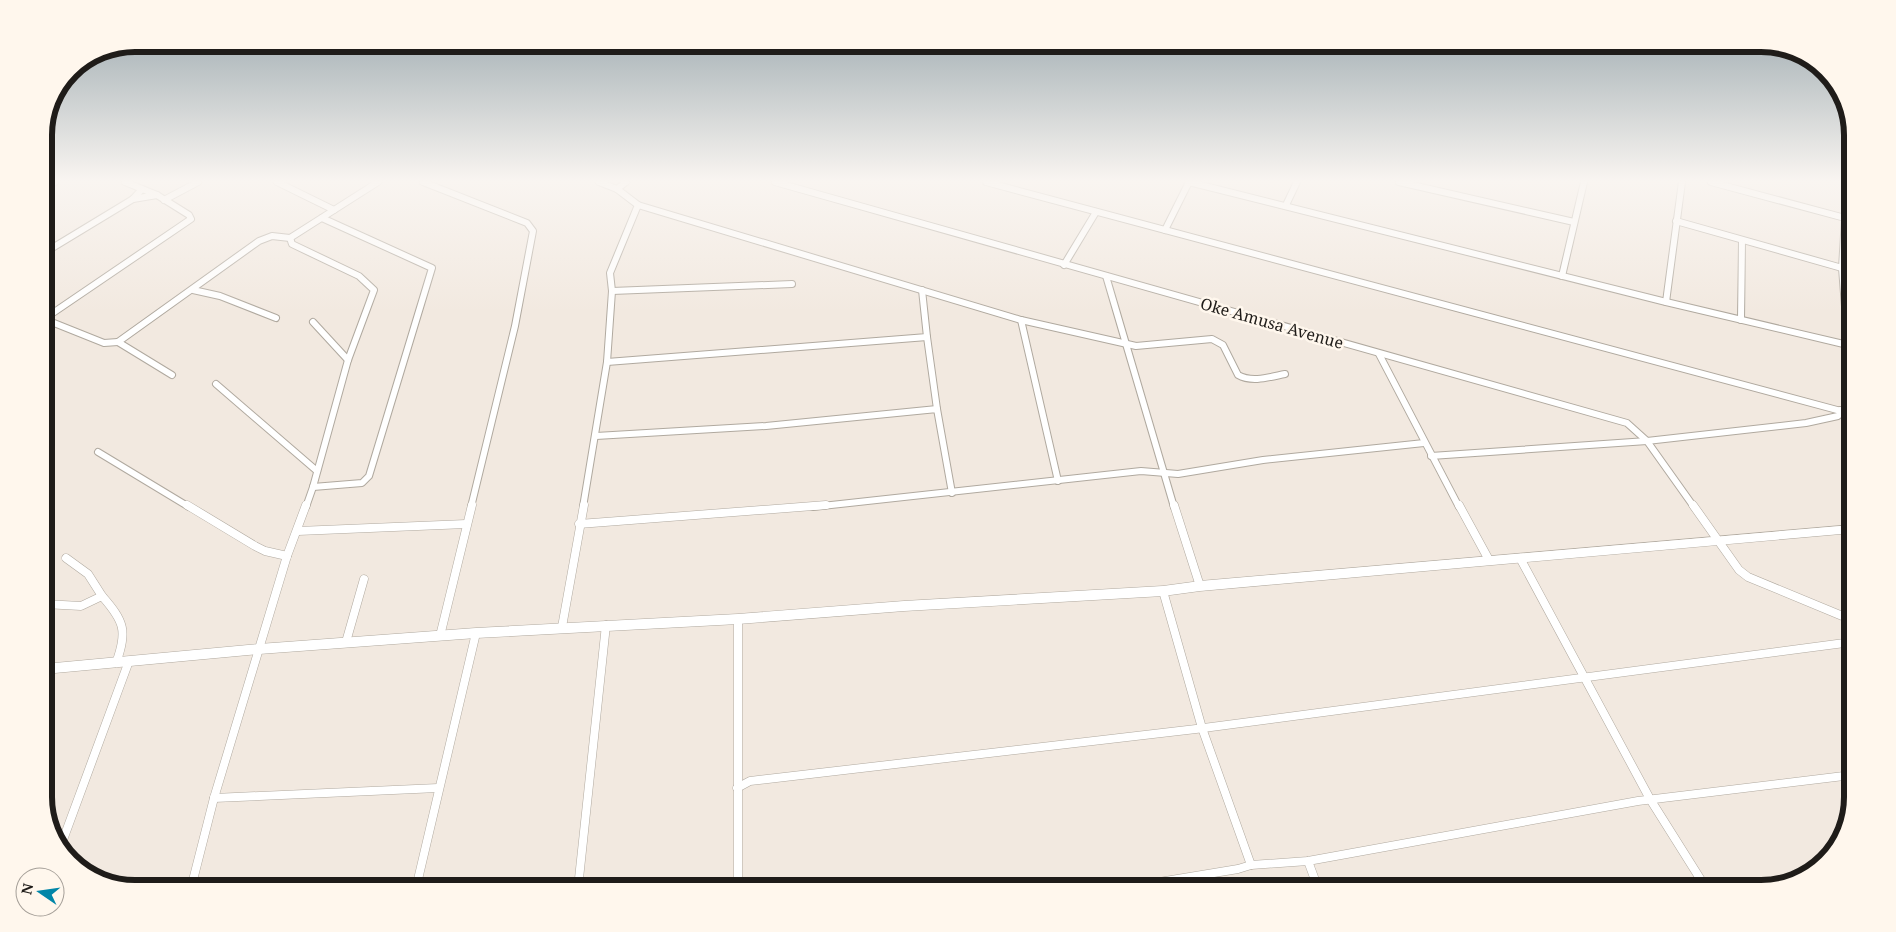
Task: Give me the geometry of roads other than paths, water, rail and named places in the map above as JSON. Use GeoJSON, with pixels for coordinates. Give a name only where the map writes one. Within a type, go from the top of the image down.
{"type":"FeatureCollection","features":[{"type":"Feature","properties":{"kind":"street"},"geometry":{"type":"LineString","coordinates":[[53,248],[89,225]]}},
{"type":"Feature","properties":{"kind":"street"},"geometry":{"type":"LineString","coordinates":[[53,313],[184,225]]}},
{"type":"Feature","properties":{"kind":"street"},"geometry":{"type":"LineString","coordinates":[[53,323],[104,343],[118,342],[259,241],[272,236],[290,238],[310,225]]}},
{"type":"Feature","properties":{"kind":"street"},"geometry":{"type":"LineString","coordinates":[[314,487],[362,483],[369,476],[432,268],[338,225]]}},
{"type":"Feature","properties":{"kind":"street"},"geometry":{"type":"LineString","coordinates":[[440,636],[515,326],[533,231],[529,225]]}},
{"type":"Feature","properties":{"kind":"street"},"geometry":{"type":"LineString","coordinates":[[562,627],[596,436],[606,362],[612,291],[610,279],[612,265],[629,225]]}},
{"type":"Feature","properties":{"kind":"street"},"geometry":{"type":"LineString","coordinates":[[708,225],[1021,320],[1125,345],[1136,346],[1212,339],[1224,345],[1238,375],[1241,377],[1248,379],[1285,374]]}},
{"type":"Feature","properties":{"kind":"street","name":"Oke Amusa Avenue"},"geometry":{"type":"LineString","coordinates":[[928,225],[1627,423],[1647,441],[1739,570],[1748,577],[1844,617]]}},
{"type":"Feature","properties":{"kind":"street"},"geometry":{"type":"LineString","coordinates":[[1064,264],[1088,225]]}},
{"type":"Feature","properties":{"kind":"street"},"geometry":{"type":"LineString","coordinates":[[1148,225],[1843,411]]}},
{"type":"Feature","properties":{"kind":"street"},"geometry":{"type":"LineString","coordinates":[[1165,230],[1167,225]]}},
{"type":"Feature","properties":{"kind":"street"},"geometry":{"type":"LineString","coordinates":[[1366,225],[1666,302],[1843,344]]}},
{"type":"Feature","properties":{"kind":"street"},"geometry":{"type":"LineString","coordinates":[[1562,276],[1573,225]]}},
{"type":"Feature","properties":{"kind":"street"},"geometry":{"type":"LineString","coordinates":[[1666,302],[1675,225]]}},
{"type":"Feature","properties":{"kind":"street"},"geometry":{"type":"LineString","coordinates":[[1691,225],[1842,268]]}},
{"type":"Feature","properties":{"kind":"street"},"geometry":{"type":"LineString","coordinates":[[193,880],[214,798],[287,556],[314,487],[348,360],[374,290],[359,276],[292,244],[290,238]]}},
{"type":"Feature","properties":{"kind":"street"},"geometry":{"type":"LineString","coordinates":[[1741,320],[1742,241]]}},
{"type":"Feature","properties":{"kind":"street"},"geometry":{"type":"LineString","coordinates":[[1843,248],[1843,280]]}},
{"type":"Feature","properties":{"kind":"street"},"geometry":{"type":"LineString","coordinates":[[1106,276],[1162,473],[1200,586]]}},
{"type":"Feature","properties":{"kind":"street"},"geometry":{"type":"LineString","coordinates":[[612,291],[792,284]]}},
{"type":"Feature","properties":{"kind":"street"},"geometry":{"type":"LineString","coordinates":[[193,290],[220,296],[276,318]]}},
{"type":"Feature","properties":{"kind":"street"},"geometry":{"type":"LineString","coordinates":[[922,290],[937,409],[952,493]]}},
{"type":"Feature","properties":{"kind":"street"},"geometry":{"type":"LineString","coordinates":[[1021,320],[1058,481]]}},
{"type":"Feature","properties":{"kind":"street"},"geometry":{"type":"LineString","coordinates":[[313,322],[348,360]]}},
{"type":"Feature","properties":{"kind":"street"},"geometry":{"type":"LineString","coordinates":[[606,362],[927,337]]}},
{"type":"Feature","properties":{"kind":"street"},"geometry":{"type":"LineString","coordinates":[[118,342],[172,375]]}},
{"type":"Feature","properties":{"kind":"street"},"geometry":{"type":"LineString","coordinates":[[1379,354],[1424,443],[1489,560]]}},
{"type":"Feature","properties":{"kind":"street"},"geometry":{"type":"LineString","coordinates":[[216,384],[317,471]]}},
{"type":"Feature","properties":{"kind":"street"},"geometry":{"type":"LineString","coordinates":[[596,436],[766,426],[937,409]]}},
{"type":"Feature","properties":{"kind":"street"},"geometry":{"type":"LineString","coordinates":[[1431,456],[1647,441],[1806,423],[1838,416],[1841,413],[1840,410]]}},
{"type":"Feature","properties":{"kind":"street"},"geometry":{"type":"LineString","coordinates":[[579,524],[769,510],[952,493],[1141,471],[1178,474],[1263,460],[1424,443]]}},
{"type":"Feature","properties":{"kind":"street"},"geometry":{"type":"LineString","coordinates":[[98,452],[255,546],[265,551],[287,556]]}},
{"type":"Feature","properties":{"kind":"street"},"geometry":{"type":"LineString","coordinates":[[298,530],[466,524]]}},
{"type":"Feature","properties":{"kind":"street"},"geometry":{"type":"LineString","coordinates":[[53,668],[346,642],[562,627],[738,619],[904,606],[1163,591],[1200,586],[1844,530]]}},
{"type":"Feature","properties":{"kind":"street"},"geometry":{"type":"LineString","coordinates":[[66,558],[88,574],[102,596],[119,615],[124,626],[122,645],[116,663]]}},
{"type":"Feature","properties":{"kind":"street"},"geometry":{"type":"LineString","coordinates":[[1520,558],[1650,799],[1701,880]]}},
{"type":"Feature","properties":{"kind":"street"},"geometry":{"type":"LineString","coordinates":[[346,642],[364,579]]}},
{"type":"Feature","properties":{"kind":"street"},"geometry":{"type":"LineString","coordinates":[[1163,591],[1202,728],[1251,865]]}},
{"type":"Feature","properties":{"kind":"street"},"geometry":{"type":"LineString","coordinates":[[53,604],[81,606],[102,596]]}},
{"type":"Feature","properties":{"kind":"street"},"geometry":{"type":"LineString","coordinates":[[738,619],[738,880]]}},
{"type":"Feature","properties":{"kind":"street"},"geometry":{"type":"LineString","coordinates":[[579,880],[606,625]]}},
{"type":"Feature","properties":{"kind":"street"},"geometry":{"type":"LineString","coordinates":[[418,880],[476,633]]}},
{"type":"Feature","properties":{"kind":"street"},"geometry":{"type":"LineString","coordinates":[[738,788],[750,781],[1202,728],[1844,643]]}},
{"type":"Feature","properties":{"kind":"street"},"geometry":{"type":"LineString","coordinates":[[64,838],[129,662]]}},
{"type":"Feature","properties":{"kind":"street"},"geometry":{"type":"LineString","coordinates":[[1171,880],[1238,869],[1251,865],[1308,861],[1650,799],[1844,776]]}},
{"type":"Feature","properties":{"kind":"street"},"geometry":{"type":"LineString","coordinates":[[214,798],[438,788]]}},
{"type":"Feature","properties":{"kind":"street"},"geometry":{"type":"LineString","coordinates":[[1308,861],[1315,880]]}}]}
